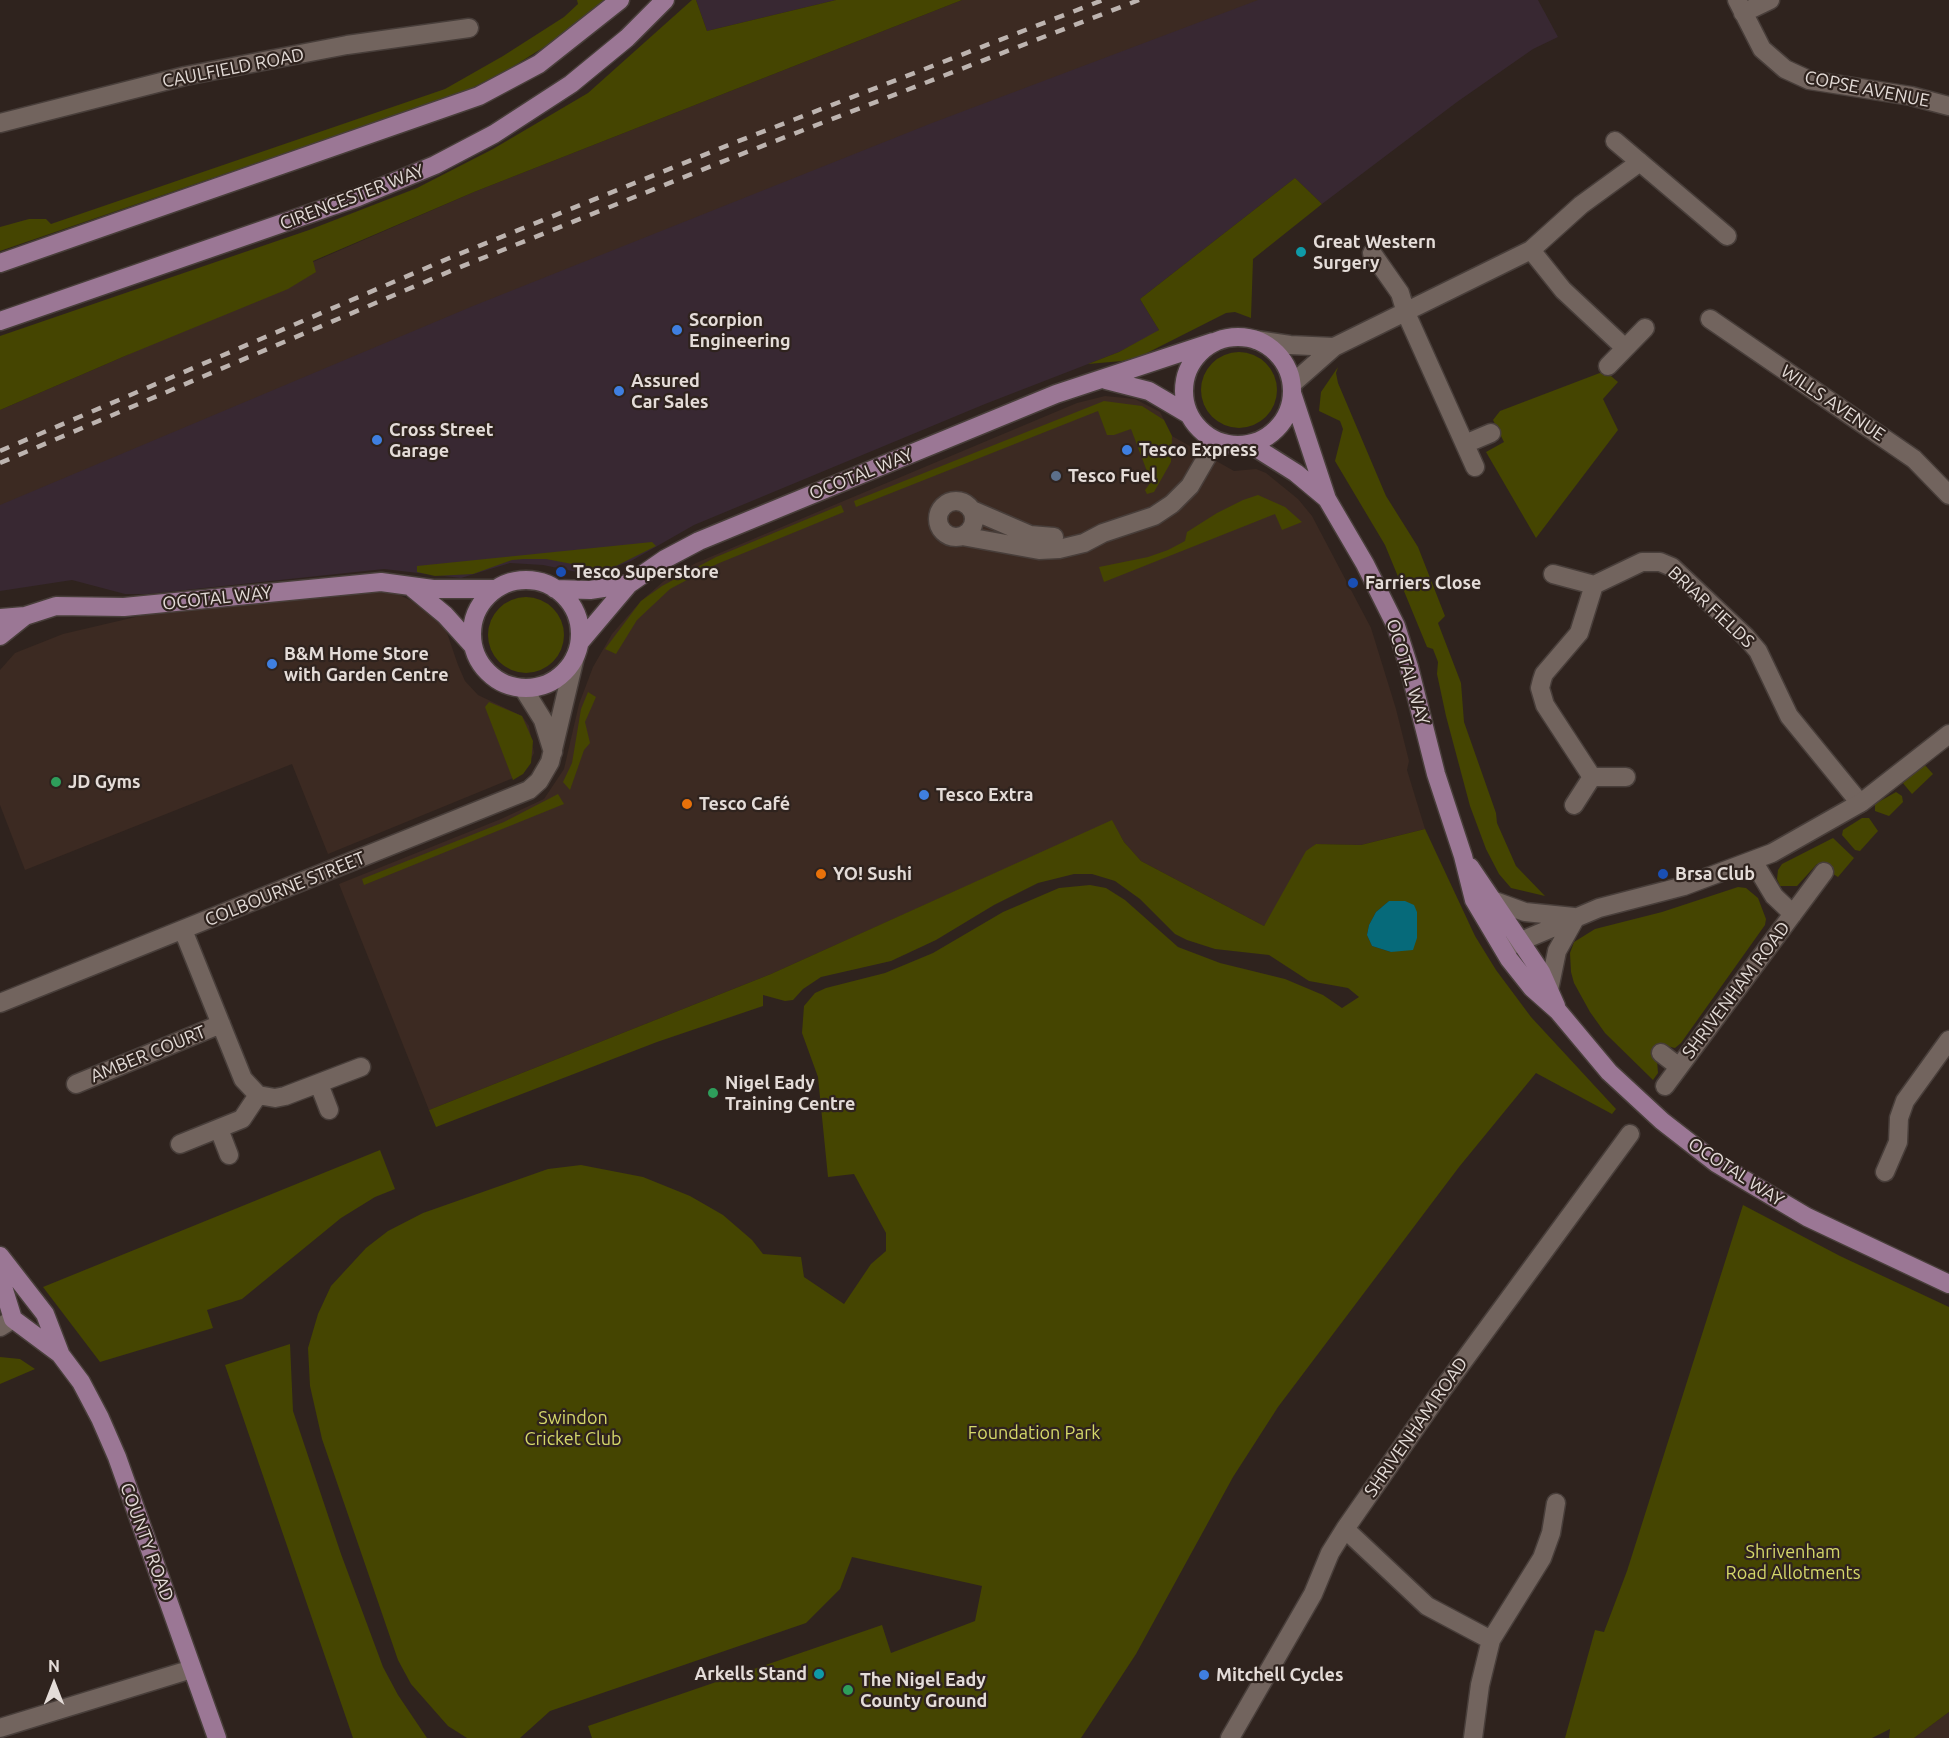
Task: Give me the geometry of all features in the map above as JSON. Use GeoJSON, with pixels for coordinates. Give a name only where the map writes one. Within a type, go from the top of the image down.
{"type":"FeatureCollection","features":[{"type":"Feature","properties":{"kind":"main road"},"geometry":{"type":"LineString","coordinates":[[0,263],[479,96],[539,64],[620,0]]}},
{"type":"Feature","properties":{"kind":"main road","name":"CIRENCESTER WAY"},"geometry":{"type":"LineString","coordinates":[[0,321],[358,197],[435,165],[494,134],[571,84],[620,45],[665,0]]}},
{"type":"Feature","properties":{"kind":"main road"},"geometry":{"type":"LineString","coordinates":[[1234,337],[1256,340],[1270,347],[1281,358],[1292,388],[1288,413],[1268,437],[1250,444],[1233,445],[1216,441],[1202,433],[1188,414],[1184,400],[1185,377],[1195,357],[1213,342],[1234,337]]}},
{"type":"Feature","properties":{"kind":"main road","name":"OCOTAL WAY"},"geometry":{"type":"LineString","coordinates":[[578,650],[629,584],[665,559],[699,541],[1035,403],[1213,342]]}},
{"type":"Feature","properties":{"kind":"main road"},"geometry":{"type":"LineString","coordinates":[[1101,380],[1149,391],[1188,414]]}},
{"type":"Feature","properties":{"kind":"main road","name":"OCOTAL WAY"},"geometry":{"type":"LineString","coordinates":[[1292,388],[1327,499],[1365,564],[1396,626],[1417,692],[1436,774],[1463,856],[1477,908],[1503,949],[1532,988],[1558,1011],[1618,1080],[1667,1125],[1716,1163],[1816,1221],[1949,1284]]}},
{"type":"Feature","properties":{"kind":"main road","name":"OCOTAL WAY"},"geometry":{"type":"LineString","coordinates":[[1250,444],[1296,473],[1327,499]]}},
{"type":"Feature","properties":{"kind":"main road"},"geometry":{"type":"LineString","coordinates":[[526,580],[544,583],[555,589],[574,609],[580,625],[578,650],[567,671],[554,681],[539,687],[509,686],[490,675],[478,658],[473,646],[472,630],[476,614],[484,600],[496,590],[513,582],[526,580]]}},
{"type":"Feature","properties":{"kind":"main road","name":"OCOTAL WAY"},"geometry":{"type":"LineString","coordinates":[[0,618],[25,616],[56,606],[124,608],[381,582],[411,586],[496,590]]}},
{"type":"Feature","properties":{"kind":"main road","name":"OCOTAL WAY"},"geometry":{"type":"LineString","coordinates":[[555,589],[590,590],[629,584]]}},
{"type":"Feature","properties":{"kind":"main road"},"geometry":{"type":"LineString","coordinates":[[411,586],[440,610],[473,646]]}},
{"type":"Feature","properties":{"kind":"main road","name":"OCOTAL WAY"},"geometry":{"type":"LineString","coordinates":[[0,636],[25,616]]}},
{"type":"Feature","properties":{"kind":"main road","name":"OCOTAL WAY"},"geometry":{"type":"LineString","coordinates":[[1463,856],[1520,941],[1549,990],[1558,1011]]}},
{"type":"Feature","properties":{"kind":"main road","name":"COUNTY ROAD"},"geometry":{"type":"LineString","coordinates":[[0,1256],[45,1314],[60,1354],[81,1382],[109,1437],[217,1738]]}},
{"type":"Feature","properties":{"kind":"main road","name":"COUNTY ROAD"},"geometry":{"type":"LineString","coordinates":[[0,1277],[6,1323],[60,1354]]}},
{"type":"Feature","properties":{"kind":"street","name":"COPSE AVENUE"},"geometry":{"type":"LineString","coordinates":[[1770,0],[1740,6],[1762,49],[1785,69],[1809,80],[1911,96],[1949,106]]}},
{"type":"Feature","properties":{"kind":"street","name":"CAULFIELD ROAD"},"geometry":{"type":"LineString","coordinates":[[0,123],[185,75],[347,45],[469,28]]}},
{"type":"Feature","properties":{"kind":"street"},"geometry":{"type":"LineString","coordinates":[[1615,141],[1727,236]]}},
{"type":"Feature","properties":{"kind":"street"},"geometry":{"type":"LineString","coordinates":[[1292,388],[1334,347],[1531,250],[1581,206],[1640,162]]}},
{"type":"Feature","properties":{"kind":"street"},"geometry":{"type":"LineString","coordinates":[[1531,250],[1563,290],[1625,348]]}},
{"type":"Feature","properties":{"kind":"street"},"geometry":{"type":"LineString","coordinates":[[1372,253],[1397,287],[1406,313],[1475,467]]}},
{"type":"Feature","properties":{"kind":"street","name":"WILLS AVENUE"},"geometry":{"type":"LineString","coordinates":[[1710,319],[1914,459],[1949,495]]}},
{"type":"Feature","properties":{"kind":"street"},"geometry":{"type":"LineString","coordinates":[[1608,366],[1645,328]]}},
{"type":"Feature","properties":{"kind":"street"},"geometry":{"type":"LineString","coordinates":[[1256,340],[1290,345],[1334,347]]}},
{"type":"Feature","properties":{"kind":"street"},"geometry":{"type":"LineString","coordinates":[[1465,444],[1491,433]]}},
{"type":"Feature","properties":{"kind":"street"},"geometry":{"type":"LineString","coordinates":[[1103,533],[1042,537],[1014,529],[972,510],[964,503],[954,501],[943,506],[938,514],[939,525],[946,534],[1049,550],[1084,543],[1103,533],[1154,516],[1172,504],[1190,486],[1216,441]]}},
{"type":"Feature","properties":{"kind":"street"},"geometry":{"type":"LineString","coordinates":[[962,536],[973,525],[972,510]]}},
{"type":"Feature","properties":{"kind":"street","name":"BRIAR FIELDS"},"geometry":{"type":"LineString","coordinates":[[1594,585],[1642,562],[1659,562],[1672,567],[1758,651],[1790,716],[1860,803]]}},
{"type":"Feature","properties":{"kind":"street"},"geometry":{"type":"LineString","coordinates":[[1553,574],[1594,585],[1579,633],[1544,674],[1540,688],[1545,705],[1592,777]]}},
{"type":"Feature","properties":{"kind":"street","name":"COLBOURNE STREET"},"geometry":{"type":"LineString","coordinates":[[0,1003],[519,795],[539,781],[553,754],[578,650]]}},
{"type":"Feature","properties":{"kind":"street"},"geometry":{"type":"LineString","coordinates":[[523,688],[543,720],[553,754]]}},
{"type":"Feature","properties":{"kind":"street"},"geometry":{"type":"LineString","coordinates":[[1503,949],[1599,908],[1684,886],[1753,861],[1801,839],[1860,803],[1912,766],[1949,734]]}},
{"type":"Feature","properties":{"kind":"street"},"geometry":{"type":"LineString","coordinates":[[1592,777],[1626,777]]}},
{"type":"Feature","properties":{"kind":"street"},"geometry":{"type":"LineString","coordinates":[[1574,805],[1592,777]]}},
{"type":"Feature","properties":{"kind":"street","name":"SHRIVENHAM ROAD"},"geometry":{"type":"LineString","coordinates":[[1753,861],[1774,896],[1793,914]]}},
{"type":"Feature","properties":{"kind":"street","name":"SHRIVENHAM ROAD"},"geometry":{"type":"LineString","coordinates":[[1665,1086],[1824,872]]}},
{"type":"Feature","properties":{"kind":"street"},"geometry":{"type":"LineString","coordinates":[[1492,900],[1525,912],[1576,917]]}},
{"type":"Feature","properties":{"kind":"street"},"geometry":{"type":"LineString","coordinates":[[1549,990],[1557,951],[1576,917]]}},
{"type":"Feature","properties":{"kind":"street","name":"AMBER COURT"},"geometry":{"type":"LineString","coordinates":[[183,930],[243,1079],[258,1095]]}},
{"type":"Feature","properties":{"kind":"street","name":"AMBER COURT"},"geometry":{"type":"LineString","coordinates":[[76,1084],[221,1024]]}},
{"type":"Feature","properties":{"kind":"street"},"geometry":{"type":"LineString","coordinates":[[1885,1172],[1898,1142],[1899,1118],[1905,1101],[1949,1040]]}},
{"type":"Feature","properties":{"kind":"street","name":"SHRIVENHAM ROAD"},"geometry":{"type":"LineString","coordinates":[[1661,1053],[1679,1067]]}},
{"type":"Feature","properties":{"kind":"street"},"geometry":{"type":"LineString","coordinates":[[180,1144],[219,1129],[247,1114],[258,1095],[275,1098],[362,1066]]}},
{"type":"Feature","properties":{"kind":"street"},"geometry":{"type":"LineString","coordinates":[[318,1084],[328,1110]]}},
{"type":"Feature","properties":{"kind":"street"},"geometry":{"type":"LineString","coordinates":[[219,1129],[229,1155]]}},
{"type":"Feature","properties":{"kind":"street","name":"SHRIVENHAM ROAD"},"geometry":{"type":"LineString","coordinates":[[1230,1738],[1313,1594],[1330,1553],[1345,1529],[1468,1353],[1630,1134]]}},
{"type":"Feature","properties":{"kind":"street"},"geometry":{"type":"LineString","coordinates":[[1473,1738],[1476,1707],[1491,1641],[1542,1558],[1551,1533],[1556,1503]]}},
{"type":"Feature","properties":{"kind":"street"},"geometry":{"type":"LineString","coordinates":[[1345,1529],[1427,1606],[1491,1641]]}},
{"type":"Feature","properties":{"kind":"street"},"geometry":{"type":"LineString","coordinates":[[0,1728],[192,1669]]}},
{"type":"Feature","properties":{"kind":"shaded area"},"geometry":{"type":"Polygon","coordinates":[[[696,0],[836,0],[707,31],[696,0]]]}},
{"type":"Feature","properties":{"kind":"shaded area"},"geometry":{"type":"Polygon","coordinates":[[[962,0],[1429,0],[0,540],[0,410],[125,356],[313,262],[474,192],[962,0]]]}},
{"type":"Feature","properties":{"kind":"shaded area"},"geometry":{"type":"Polygon","coordinates":[[[1258,0],[1538,0],[1558,37],[1533,49],[1457,102],[1322,204],[1295,178],[1140,299],[1159,330],[1154,334],[1119,352],[985,404],[694,525],[631,561],[612,568],[577,572],[543,565],[510,563],[461,578],[384,569],[148,594],[125,594],[72,580],[0,591],[0,505],[473,306],[932,123],[1258,0]]]}},
{"type":"Feature","properties":{"kind":"shaded area"},"geometry":{"type":"Polygon","coordinates":[[[1105,396],[1135,399],[1160,412],[1172,436],[1234,471],[1256,469],[1266,473],[1298,499],[1312,516],[1371,628],[1396,709],[1409,761],[1407,770],[1425,829],[1361,845],[1316,844],[1264,926],[1141,861],[1124,842],[1112,821],[771,974],[429,1110],[339,884],[501,819],[544,799],[564,769],[579,704],[593,667],[612,634],[641,601],[664,581],[696,563],[1077,403],[1105,396]]]}},
{"type":"Feature","properties":{"kind":"shaded area"},"geometry":{"type":"Polygon","coordinates":[[[376,592],[395,593],[433,615],[445,627],[465,681],[478,695],[522,716],[529,726],[534,753],[523,774],[328,854],[292,764],[25,870],[0,805],[0,670],[15,653],[63,634],[161,611],[376,592]]]}},
{"type":"Feature","properties":{"kind":"shaded area"},"geometry":{"type":"Polygon","coordinates":[[[1949,1712],[1949,1738],[1914,1738],[1949,1712]]]}},
{"type":"Feature","properties":{"kind":"green space"},"geometry":{"type":"Polygon","coordinates":[[[577,0],[605,0],[562,36],[509,69],[466,91],[0,251],[0,227],[29,219],[46,219],[51,224],[445,89],[564,17],[578,4],[577,0]]]}},
{"type":"Feature","properties":{"kind":"green space"},"geometry":{"type":"Polygon","coordinates":[[[692,0],[696,0],[707,31],[836,0],[962,0],[474,192],[313,261],[316,272],[288,289],[0,410],[0,336],[309,230],[417,188],[493,149],[588,93],[692,0]]]}},
{"type":"Feature","properties":{"kind":"green space"},"geometry":{"type":"Polygon","coordinates":[[[1295,178],[1322,204],[1253,259],[1251,318],[1235,312],[1226,313],[1141,356],[1122,361],[1088,364],[1119,352],[1159,330],[1140,299],[1295,178]]]}},
{"type":"Feature","properties":{"kind":"green space"},"geometry":{"type":"Polygon","coordinates":[[[1239,352],[1254,355],[1266,363],[1274,375],[1277,390],[1274,405],[1266,417],[1254,425],[1239,428],[1224,425],[1212,417],[1204,405],[1201,390],[1204,375],[1212,363],[1224,355],[1239,352]]]}},
{"type":"Feature","properties":{"kind":"green space"},"geometry":{"type":"Polygon","coordinates":[[[1338,367],[1336,373],[1338,383],[1386,496],[1418,547],[1445,616],[1438,623],[1461,683],[1464,722],[1496,813],[1497,823],[1516,866],[1545,896],[1511,888],[1499,874],[1486,849],[1470,806],[1446,716],[1437,674],[1438,662],[1433,649],[1427,647],[1385,545],[1335,461],[1343,429],[1340,421],[1319,411],[1321,392],[1338,367]]]}},
{"type":"Feature","properties":{"kind":"green space"},"geometry":{"type":"Polygon","coordinates":[[[1605,371],[1618,382],[1603,399],[1618,430],[1536,538],[1486,452],[1504,442],[1493,420],[1500,411],[1605,371]]]}},
{"type":"Feature","properties":{"kind":"green space"},"geometry":{"type":"Polygon","coordinates":[[[1104,401],[1142,406],[1164,420],[1172,436],[1171,462],[1154,492],[1147,494],[1145,490],[1151,482],[1131,429],[1107,435],[1098,411],[856,507],[854,501],[1104,401]]]}},
{"type":"Feature","properties":{"kind":"green space"},"geometry":{"type":"Polygon","coordinates":[[[1258,495],[1285,507],[1302,522],[1282,530],[1275,514],[1104,582],[1099,567],[1148,557],[1168,550],[1185,541],[1187,532],[1217,513],[1258,495]]]}},
{"type":"Feature","properties":{"kind":"green space"},"geometry":{"type":"Polygon","coordinates":[[[841,505],[844,512],[717,564],[670,589],[637,620],[616,654],[605,649],[641,601],[662,586],[716,557],[841,505]]]}},
{"type":"Feature","properties":{"kind":"green space"},"geometry":{"type":"Polygon","coordinates":[[[652,542],[656,546],[612,568],[593,568],[546,559],[524,559],[512,560],[473,574],[435,576],[417,572],[417,566],[652,542]]]}},
{"type":"Feature","properties":{"kind":"green space"},"geometry":{"type":"Polygon","coordinates":[[[526,597],[541,600],[553,608],[561,620],[564,635],[561,650],[553,662],[541,670],[526,673],[511,670],[499,662],[491,650],[488,635],[491,620],[499,608],[511,600],[526,597]]]}},
{"type":"Feature","properties":{"kind":"green space"},"geometry":{"type":"Polygon","coordinates":[[[588,692],[596,697],[585,722],[590,743],[584,750],[570,790],[563,782],[572,763],[581,709],[588,692]]]}},
{"type":"Feature","properties":{"kind":"green space"},"geometry":{"type":"Polygon","coordinates":[[[489,702],[522,716],[533,741],[531,763],[523,774],[513,780],[485,707],[489,702]]]}},
{"type":"Feature","properties":{"kind":"green space"},"geometry":{"type":"Polygon","coordinates":[[[1924,764],[1933,774],[1912,794],[1902,782],[1924,764]]]}},
{"type":"Feature","properties":{"kind":"green space"},"geometry":{"type":"Polygon","coordinates":[[[1896,792],[1902,796],[1903,802],[1889,816],[1875,811],[1875,804],[1896,792]]]}},
{"type":"Feature","properties":{"kind":"green space"},"geometry":{"type":"Polygon","coordinates":[[[558,794],[564,804],[364,885],[362,879],[504,822],[558,794]]]}},
{"type":"Feature","properties":{"kind":"green space"},"geometry":{"type":"Polygon","coordinates":[[[1862,818],[1869,818],[1878,831],[1860,851],[1855,850],[1842,835],[1843,830],[1862,818]]]}},
{"type":"Feature","properties":{"kind":"green space"},"geometry":{"type":"Polygon","coordinates":[[[1112,820],[1124,842],[1141,861],[1264,926],[1306,851],[1316,844],[1361,845],[1425,829],[1475,936],[1496,970],[1531,1017],[1616,1109],[1612,1114],[1536,1073],[1459,1167],[1278,1407],[1233,1477],[1136,1654],[1081,1738],[592,1738],[588,1726],[882,1625],[891,1653],[975,1621],[982,1586],[852,1557],[840,1589],[806,1623],[550,1711],[520,1738],[467,1738],[448,1726],[411,1684],[398,1660],[322,1439],[310,1386],[308,1348],[318,1314],[331,1286],[366,1248],[388,1231],[423,1213],[548,1169],[581,1165],[643,1177],[690,1196],[723,1215],[752,1240],[763,1254],[801,1257],[804,1277],[844,1304],[871,1264],[886,1251],[886,1233],[854,1174],[828,1177],[818,1077],[802,1033],[804,1006],[815,993],[885,973],[933,953],[1003,912],[1059,888],[1090,885],[1106,888],[1125,900],[1178,947],[1220,963],[1285,979],[1323,995],[1342,1008],[1359,997],[1348,988],[1309,981],[1269,955],[1215,949],[1187,940],[1175,934],[1140,899],[1115,881],[1092,874],[1074,874],[1038,883],[994,905],[936,940],[891,961],[821,977],[803,989],[793,1000],[785,1001],[763,995],[763,1006],[657,1042],[436,1127],[429,1110],[771,974],[1112,820]],[[1389,901],[1376,912],[1369,925],[1367,935],[1372,946],[1391,952],[1417,938],[1417,912],[1389,901]]]}},
{"type":"Feature","properties":{"kind":"green space"},"geometry":{"type":"Polygon","coordinates":[[[1833,838],[1854,858],[1838,877],[1817,864],[1797,886],[1780,886],[1777,879],[1778,870],[1782,864],[1833,838]]]}},
{"type":"Feature","properties":{"kind":"green space"},"geometry":{"type":"Polygon","coordinates":[[[1738,887],[1746,888],[1758,898],[1766,919],[1765,925],[1681,1043],[1675,1048],[1662,1045],[1657,1060],[1658,1073],[1653,1080],[1605,1033],[1590,1012],[1574,983],[1571,972],[1570,953],[1574,942],[1595,929],[1662,912],[1738,887]]]}},
{"type":"Feature","properties":{"kind":"green space"},"geometry":{"type":"Polygon","coordinates":[[[380,1150],[395,1189],[375,1197],[341,1218],[242,1299],[207,1310],[213,1328],[100,1362],[43,1287],[380,1150]]]}},
{"type":"Feature","properties":{"kind":"green space","name":"Shrivenham Road Allotments"},"geometry":{"type":"Polygon","coordinates":[[[1743,1205],[1840,1256],[1949,1307],[1949,1712],[1914,1738],[1889,1738],[1890,1729],[1872,1738],[1565,1738],[1595,1630],[1604,1632],[1627,1571],[1743,1205]]]}},
{"type":"Feature","properties":{"kind":"green space"},"geometry":{"type":"Polygon","coordinates":[[[290,1344],[293,1411],[341,1554],[383,1667],[398,1695],[427,1738],[353,1738],[225,1365],[290,1344]]]}},
{"type":"Feature","properties":{"kind":"green space"},"geometry":{"type":"Polygon","coordinates":[[[0,1357],[20,1359],[35,1369],[0,1384],[0,1357]]]}},
{"type":"Feature","properties":{"kind":"water"},"geometry":{"type":"Polygon","coordinates":[[[1389,901],[1405,901],[1414,905],[1417,912],[1417,938],[1413,950],[1391,952],[1372,946],[1367,935],[1369,925],[1376,912],[1389,901]]]}},
{"type":"Feature","properties":{"kind":"railway"},"geometry":{"type":"LineString","coordinates":[[0,451],[447,259],[731,144],[1103,0]]}},
{"type":"Feature","properties":{"kind":"railway"},"geometry":{"type":"LineString","coordinates":[[0,463],[453,270],[734,157],[1139,0]]}},
{"type":"Feature","properties":{"kind":"place","name":"Great Western Surgery"},"geometry":{"type":"Point","coordinates":[1301,252]}},
{"type":"Feature","properties":{"kind":"place","name":"Scorpion Engineering"},"geometry":{"type":"Point","coordinates":[677,330]}},
{"type":"Feature","properties":{"kind":"place","name":"Assured Car Sales"},"geometry":{"type":"Point","coordinates":[619,391]}},
{"type":"Feature","properties":{"kind":"place","name":"Cross Street Garage"},"geometry":{"type":"Point","coordinates":[377,440]}},
{"type":"Feature","properties":{"kind":"place","name":"Tesco Express"},"geometry":{"type":"Point","coordinates":[1127,450]}},
{"type":"Feature","properties":{"kind":"place","name":"Tesco Fuel"},"geometry":{"type":"Point","coordinates":[1056,476]}},
{"type":"Feature","properties":{"kind":"place","name":"Tesco Superstore"},"geometry":{"type":"Point","coordinates":[561,572]}},
{"type":"Feature","properties":{"kind":"place","name":"Farriers Close"},"geometry":{"type":"Point","coordinates":[1353,583]}},
{"type":"Feature","properties":{"kind":"place","name":"B&M Home Store with Garden Centre"},"geometry":{"type":"Point","coordinates":[272,664]}},
{"type":"Feature","properties":{"kind":"place","name":"JD Gyms"},"geometry":{"type":"Point","coordinates":[56,782]}},
{"type":"Feature","properties":{"kind":"place","name":"Tesco Extra"},"geometry":{"type":"Point","coordinates":[924,795]}},
{"type":"Feature","properties":{"kind":"place","name":"Tesco Café"},"geometry":{"type":"Point","coordinates":[687,804]}},
{"type":"Feature","properties":{"kind":"place","name":"YO! Sushi"},"geometry":{"type":"Point","coordinates":[821,874]}},
{"type":"Feature","properties":{"kind":"place","name":"Brsa Club"},"geometry":{"type":"Point","coordinates":[1663,874]}},
{"type":"Feature","properties":{"kind":"place","name":"Nigel Eady Training Centre"},"geometry":{"type":"Point","coordinates":[713,1093]}},
{"type":"Feature","properties":{"kind":"place","name":"Arkells Stand"},"geometry":{"type":"Point","coordinates":[819,1674]}},
{"type":"Feature","properties":{"kind":"place","name":"Mitchell Cycles"},"geometry":{"type":"Point","coordinates":[1204,1675]}},
{"type":"Feature","properties":{"kind":"place","name":"The Nigel Eady County Ground"},"geometry":{"type":"Point","coordinates":[848,1690]}},
{"type":"Feature","properties":{"kind":"park label","name":"Swindon Cricket Club"},"geometry":{"type":"Point","coordinates":[573,1428]}},
{"type":"Feature","properties":{"kind":"park label","name":"Foundation Park"},"geometry":{"type":"Point","coordinates":[1034,1433]}}]}
